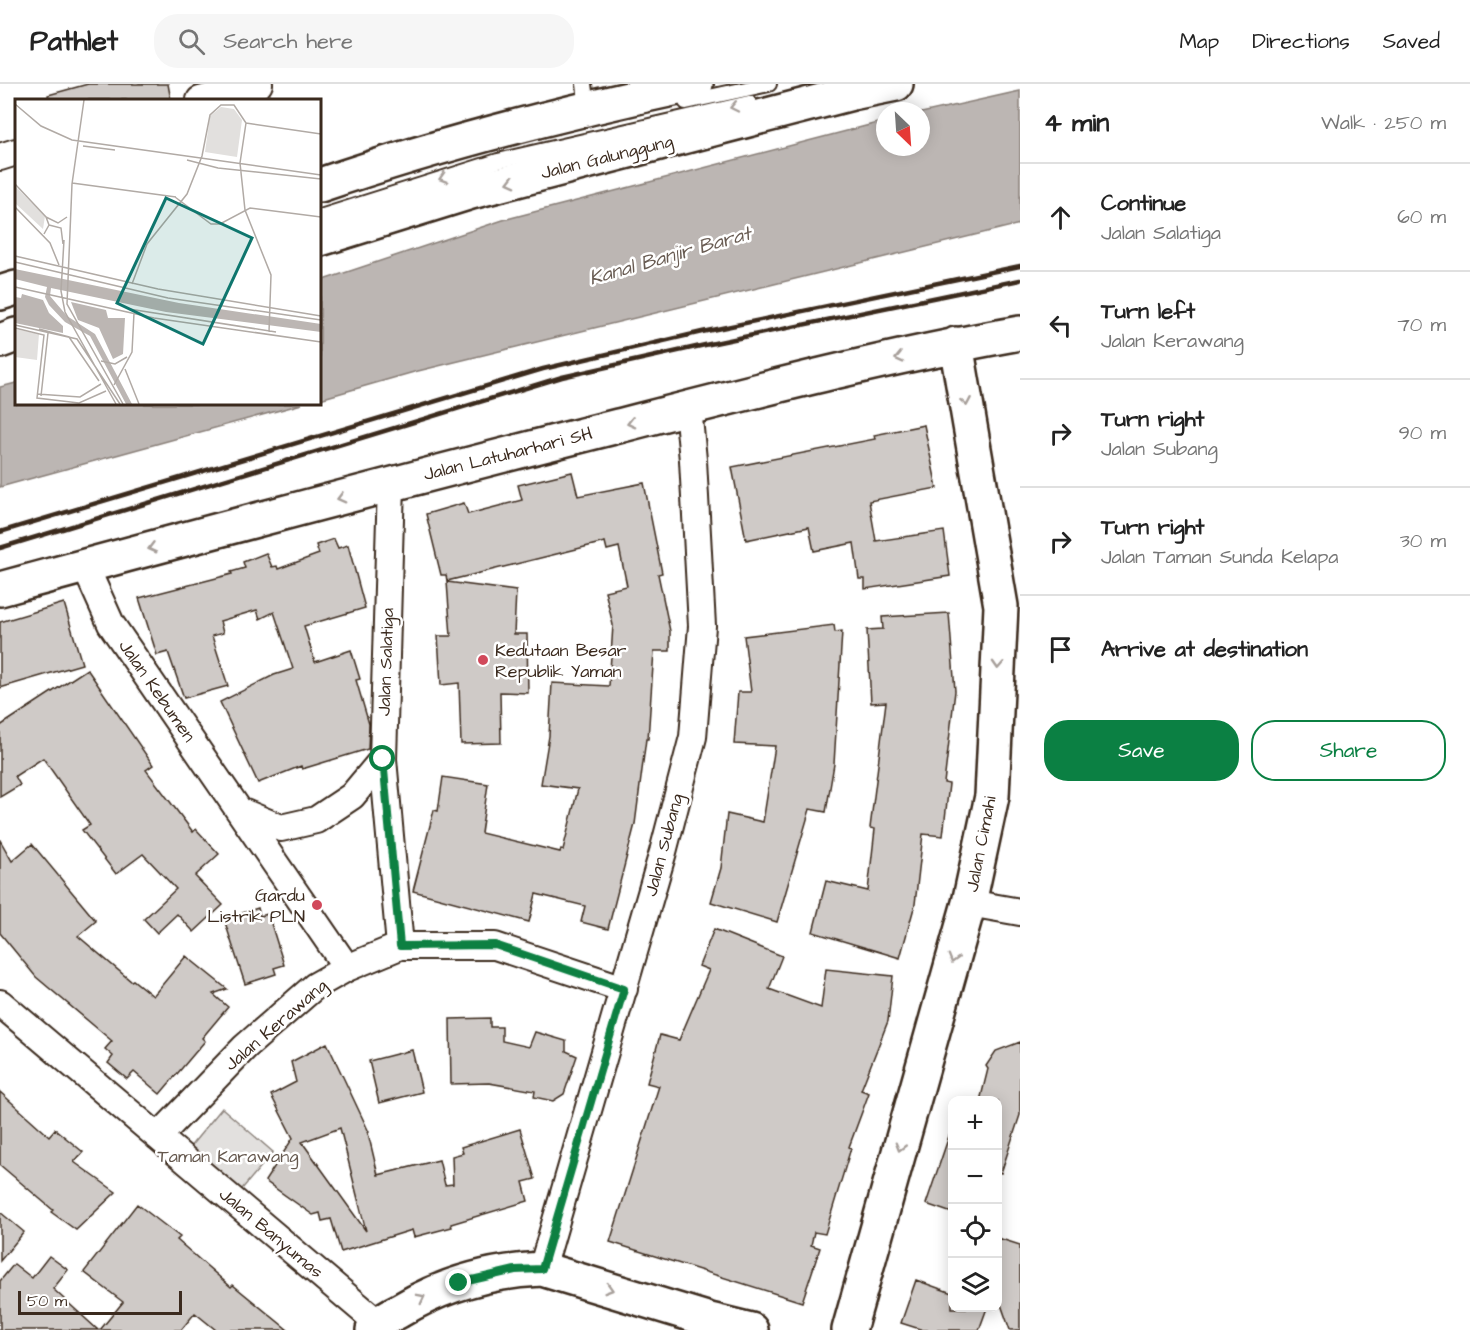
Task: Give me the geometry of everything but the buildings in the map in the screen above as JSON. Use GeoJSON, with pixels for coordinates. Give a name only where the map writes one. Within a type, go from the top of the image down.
{"type":"FeatureCollection","features":[{"type":"Feature","properties":{"kind":"street"},"geometry":{"type":"LineString","coordinates":[[204,99],[259,84]]}},
{"type":"Feature","properties":{"kind":"street"},"geometry":{"type":"LineString","coordinates":[[321,185],[586,96],[696,84]]}},
{"type":"Feature","properties":{"kind":"street","name":"Jalan Galunggung"},"geometry":{"type":"LineString","coordinates":[[321,239],[471,192],[827,89],[896,84]]}},
{"type":"Feature","properties":{"kind":"street"},"geometry":{"type":"LineString","coordinates":[[0,157],[15,152]]}},
{"type":"Feature","properties":{"kind":"street"},"geometry":{"type":"LineString","coordinates":[[0,293],[15,288]]}},
{"type":"Feature","properties":{"kind":"street","name":"Jalan Latuharhari SH"},"geometry":{"type":"LineString","coordinates":[[0,589],[391,484],[688,408],[956,344],[1020,333]]}},
{"type":"Feature","properties":{"kind":"street"},"geometry":{"type":"LineString","coordinates":[[0,341],[15,335]]}},
{"type":"Feature","properties":{"kind":"street","name":"Jalan Cimahi"},"geometry":{"type":"LineString","coordinates":[[849,1330],[969,903],[992,796],[1010,606],[956,344]]}},
{"type":"Feature","properties":{"kind":"street","name":"Jalan Subang"},"geometry":{"type":"LineString","coordinates":[[542,1269],[663,852],[693,737],[702,626],[688,408]]}},
{"type":"Feature","properties":{"kind":"street","name":"Jalan Salatiga"},"geometry":{"type":"LineString","coordinates":[[391,484],[383,759],[400,946]]}},
{"type":"Feature","properties":{"kind":"street","name":"Jalan Kebumen"},"geometry":{"type":"LineString","coordinates":[[85,566],[111,624],[347,968]]}},
{"type":"Feature","properties":{"kind":"street"},"geometry":{"type":"LineString","coordinates":[[240,811],[281,828],[316,819],[352,796],[383,759]]}},
{"type":"Feature","properties":{"kind":"street"},"geometry":{"type":"LineString","coordinates":[[969,903],[1020,912]]}},
{"type":"Feature","properties":{"kind":"street","name":"Jalan Kerawang"},"geometry":{"type":"LineString","coordinates":[[158,1137],[245,1047],[315,986],[347,968],[400,946],[495,945],[624,989]]}},
{"type":"Feature","properties":{"kind":"street","name":"Jalan Banyumas"},"geometry":{"type":"LineString","coordinates":[[0,1003],[376,1327]]}},
{"type":"Feature","properties":{"kind":"street"},"geometry":{"type":"LineString","coordinates":[[376,1327],[423,1296],[459,1283],[515,1270],[542,1269],[717,1325],[751,1330]]}},
{"type":"Feature","properties":{"kind":"lane"},"geometry":{"type":"LineString","coordinates":[[670,106],[769,84]]}},
{"type":"Feature","properties":{"kind":"lane"},"geometry":{"type":"LineString","coordinates":[[321,217],[498,161],[759,101]]}},
{"type":"Feature","properties":{"kind":"green space","name":"Taman Karawang"},"geometry":{"type":"Polygon","coordinates":[[[222,1108],[273,1152],[232,1201],[180,1159],[222,1108]]]}},
{"type":"Feature","properties":{"kind":"water","name":"Kanal Banjir Barat"},"geometry":{"type":"Polygon","coordinates":[[[1020,91],[1020,224],[414,372],[321,399],[321,281],[503,220],[876,123],[876,156],[930,156],[930,111],[1020,91]]]}},
{"type":"Feature","properties":{"kind":"water"},"geometry":{"type":"Polygon","coordinates":[[[15,383],[15,405],[298,405],[0,487],[0,387],[15,383]]]}},
{"type":"Feature","properties":{"kind":"railway"},"geometry":{"type":"LineString","coordinates":[[0,532],[543,369],[702,332],[1020,266]]}},
{"type":"Feature","properties":{"kind":"railway"},"geometry":{"type":"LineString","coordinates":[[0,548],[562,377],[1020,280]]}},
{"type":"Feature","properties":{"kind":"place","name":"Kedutaan Besar Republik Yaman"},"geometry":{"type":"Point","coordinates":[483,660]}},
{"type":"Feature","properties":{"kind":"place","name":"Gardu Listrik PLN"},"geometry":{"type":"Point","coordinates":[317,905]}},
{"type":"Feature","properties":{"kind":"route"},"geometry":{"type":"LineString","coordinates":[[383,759],[400,946],[495,945],[624,989],[542,1269],[515,1270],[459,1283]]}}]}
